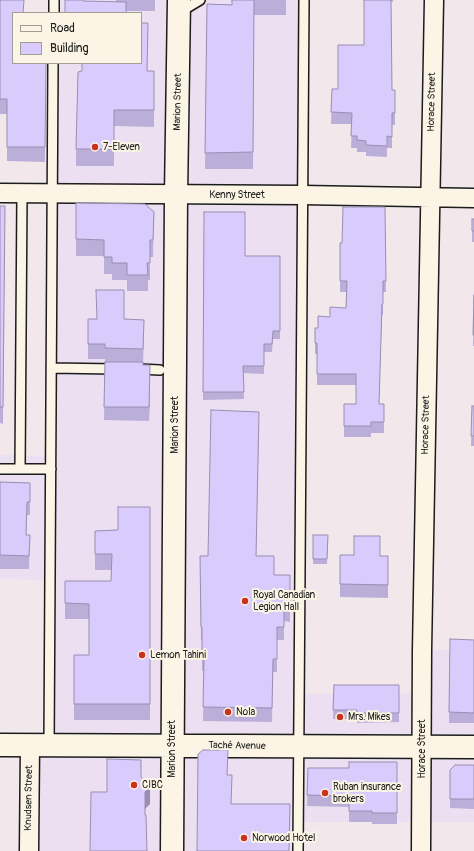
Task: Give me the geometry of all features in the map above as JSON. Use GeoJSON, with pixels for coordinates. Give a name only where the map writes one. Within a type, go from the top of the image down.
{"type":"FeatureCollection","features":[{"type":"Feature","properties":{"kind":"main road","name":"Marion Street"},"geometry":{"type":"LineString","coordinates":[[172,851],[176,195],[179,6]]}},
{"type":"Feature","properties":{"kind":"main road","name":"Taché Avenue"},"geometry":{"type":"LineString","coordinates":[[0,745],[172,745],[422,748],[474,747]]}},
{"type":"Feature","properties":{"kind":"street","name":"Horace Street"},"geometry":{"type":"LineString","coordinates":[[421,851],[434,0]]}},
{"type":"Feature","properties":{"kind":"street","name":"Kenny Street"},"geometry":{"type":"LineString","coordinates":[[0,194],[302,195],[474,198]]}},
{"type":"Feature","properties":{"kind":"street","name":"Knudsen Street"},"geometry":{"type":"LineString","coordinates":[[29,851],[39,745]]}},
{"type":"Feature","properties":{"kind":"lane"},"geometry":{"type":"LineString","coordinates":[[54,0],[54,12]]}},
{"type":"Feature","properties":{"kind":"lane"},"geometry":{"type":"LineString","coordinates":[[179,6],[200,0]]}},
{"type":"Feature","properties":{"kind":"lane"},"geometry":{"type":"LineString","coordinates":[[298,851],[304,0]]}},
{"type":"Feature","properties":{"kind":"lane"},"geometry":{"type":"LineString","coordinates":[[39,745],[51,469],[54,64]]}},
{"type":"Feature","properties":{"kind":"lane"},"geometry":{"type":"LineString","coordinates":[[20,469],[22,194]]}},
{"type":"Feature","properties":{"kind":"lane"},"geometry":{"type":"LineString","coordinates":[[51,368],[160,370]]}},
{"type":"Feature","properties":{"kind":"lane"},"geometry":{"type":"LineString","coordinates":[[0,469],[51,469]]}},
{"type":"Feature","properties":{"kind":"shaded area"},"geometry":{"type":"Polygon","coordinates":[[[54,0],[304,0],[299,694],[422,693],[422,650],[474,650],[474,822],[298,822],[298,851],[29,851],[30,745],[49,745],[50,580],[0,579],[0,455],[51,456],[53,64],[142,64],[142,12],[54,12],[54,0]]]}},
{"type":"Feature","properties":{"kind":"building"},"geometry":{"type":"Polygon","coordinates":[[[0,0],[24,0],[23,12],[12,12],[12,64],[46,64],[45,147],[7,147],[7,99],[0,99],[0,0]]]}},
{"type":"Feature","properties":{"kind":"building"},"geometry":{"type":"Polygon","coordinates":[[[65,0],[126,2],[126,12],[65,12],[65,0]]]}},
{"type":"Feature","properties":{"kind":"building"},"geometry":{"type":"Polygon","coordinates":[[[232,0],[254,0],[253,152],[205,153],[207,4],[232,5],[232,0]]]}},
{"type":"Feature","properties":{"kind":"building"},"geometry":{"type":"Polygon","coordinates":[[[364,0],[391,0],[392,90],[395,90],[395,113],[392,113],[392,137],[387,136],[387,146],[366,145],[366,141],[357,140],[357,136],[351,136],[352,113],[331,112],[332,89],[338,89],[338,45],[364,45],[364,0]]]}},
{"type":"Feature","properties":{"kind":"building"},"geometry":{"type":"Polygon","coordinates":[[[142,23],[148,23],[147,71],[154,71],[154,110],[114,110],[114,149],[76,149],[78,72],[82,71],[82,64],[142,64],[142,23]]]}},
{"type":"Feature","properties":{"kind":"building"},"geometry":{"type":"Polygon","coordinates":[[[76,203],[145,204],[154,212],[153,240],[150,240],[150,263],[147,263],[148,275],[127,275],[127,263],[112,263],[112,257],[104,257],[104,240],[76,239],[76,203]]]}},
{"type":"Feature","properties":{"kind":"building"},"geometry":{"type":"Polygon","coordinates":[[[0,206],[5,206],[3,407],[0,407],[0,206]]]}},
{"type":"Feature","properties":{"kind":"building"},"geometry":{"type":"Polygon","coordinates":[[[343,207],[385,207],[386,281],[383,281],[379,404],[384,404],[384,422],[371,422],[371,426],[344,426],[344,404],[356,404],[356,374],[317,374],[317,343],[315,343],[315,328],[318,328],[318,316],[330,317],[330,307],[346,308],[347,281],[340,281],[340,243],[342,243],[343,207]]]}},
{"type":"Feature","properties":{"kind":"building"},"geometry":{"type":"Polygon","coordinates":[[[204,212],[245,212],[245,256],[280,256],[280,331],[273,331],[272,344],[264,344],[264,366],[243,366],[244,392],[203,392],[204,212]]]}},
{"type":"Feature","properties":{"kind":"building"},"geometry":{"type":"Polygon","coordinates":[[[472,219],[474,219],[474,231],[472,231],[472,219]]]}},
{"type":"Feature","properties":{"kind":"building"},"geometry":{"type":"Polygon","coordinates":[[[96,290],[124,290],[124,319],[144,320],[143,349],[105,348],[105,344],[88,344],[88,319],[97,319],[96,290]]]}},
{"type":"Feature","properties":{"kind":"building"},"geometry":{"type":"Polygon","coordinates":[[[474,295],[474,335],[473,335],[474,295]]]}},
{"type":"Feature","properties":{"kind":"building"},"geometry":{"type":"Polygon","coordinates":[[[105,362],[143,362],[143,365],[150,365],[149,407],[104,407],[105,362]]]}},
{"type":"Feature","properties":{"kind":"building"},"geometry":{"type":"Polygon","coordinates":[[[472,406],[474,406],[474,436],[471,436],[472,406]]]}},
{"type":"Feature","properties":{"kind":"building"},"geometry":{"type":"Polygon","coordinates":[[[211,410],[259,412],[256,556],[274,556],[274,575],[290,575],[290,608],[284,608],[284,627],[277,627],[277,659],[273,659],[272,708],[203,707],[204,658],[202,658],[200,556],[208,556],[211,410]]]}},
{"type":"Feature","properties":{"kind":"building"},"geometry":{"type":"Polygon","coordinates":[[[0,482],[30,483],[30,502],[27,502],[26,535],[30,535],[29,556],[0,555],[0,482]]]}},
{"type":"Feature","properties":{"kind":"building"},"geometry":{"type":"Polygon","coordinates":[[[118,507],[150,507],[150,704],[74,704],[74,655],[89,655],[89,604],[65,603],[65,581],[111,581],[112,554],[95,554],[95,531],[118,530],[118,507]]]}},
{"type":"Feature","properties":{"kind":"building"},"geometry":{"type":"Polygon","coordinates":[[[313,535],[328,535],[327,559],[313,559],[313,535]]]}},
{"type":"Feature","properties":{"kind":"building"},"geometry":{"type":"Polygon","coordinates":[[[354,536],[380,536],[380,556],[388,556],[388,585],[340,584],[340,555],[354,555],[354,536]]]}},
{"type":"Feature","properties":{"kind":"building"},"geometry":{"type":"Polygon","coordinates":[[[450,639],[474,640],[474,713],[449,712],[450,639]]]}},
{"type":"Feature","properties":{"kind":"building"},"geometry":{"type":"Polygon","coordinates":[[[334,685],[399,685],[399,713],[357,713],[357,710],[333,710],[334,685]]]}},
{"type":"Feature","properties":{"kind":"building"},"geometry":{"type":"Polygon","coordinates":[[[203,750],[228,750],[227,775],[232,775],[231,804],[290,804],[289,851],[197,851],[198,754],[203,750]]]}},
{"type":"Feature","properties":{"kind":"building"},"geometry":{"type":"Polygon","coordinates":[[[107,759],[141,760],[141,777],[150,787],[145,792],[147,851],[90,851],[91,792],[107,792],[107,759]]]}},
{"type":"Feature","properties":{"kind":"building"},"geometry":{"type":"Polygon","coordinates":[[[349,762],[397,762],[397,813],[349,811],[349,796],[307,795],[308,768],[349,768],[349,762]]]}},
{"type":"Feature","properties":{"kind":"building"},"geometry":{"type":"Polygon","coordinates":[[[455,765],[474,765],[474,799],[450,799],[450,770],[455,765]]]}},
{"type":"Feature","properties":{"kind":"place","name":"7-Eleven"},"geometry":{"type":"Point","coordinates":[95,147]}},
{"type":"Feature","properties":{"kind":"place","name":"Royal Canadian Legion Hall"},"geometry":{"type":"Point","coordinates":[245,601]}},
{"type":"Feature","properties":{"kind":"place","name":"Lemon Tahini"},"geometry":{"type":"Point","coordinates":[142,655]}},
{"type":"Feature","properties":{"kind":"place","name":"Nola"},"geometry":{"type":"Point","coordinates":[228,712]}},
{"type":"Feature","properties":{"kind":"place","name":"Mrs. Mikes"},"geometry":{"type":"Point","coordinates":[340,717]}},
{"type":"Feature","properties":{"kind":"place","name":"CIBC"},"geometry":{"type":"Point","coordinates":[134,785]}},
{"type":"Feature","properties":{"kind":"place","name":"Ruban insurance brokers"},"geometry":{"type":"Point","coordinates":[325,793]}},
{"type":"Feature","properties":{"kind":"place","name":"Norwood Hotel"},"geometry":{"type":"Point","coordinates":[244,838]}}]}
